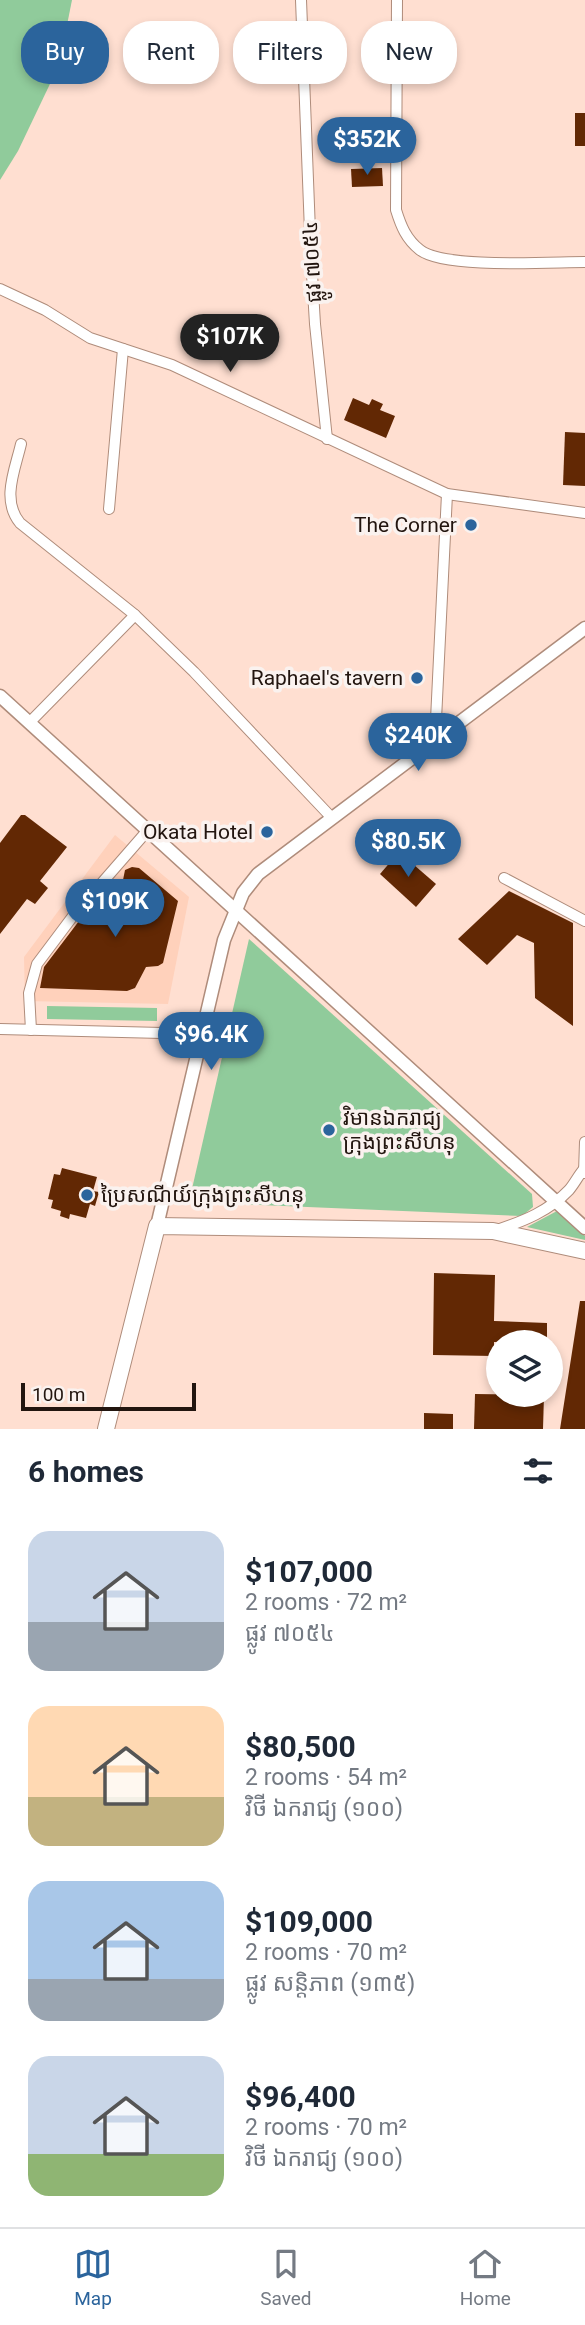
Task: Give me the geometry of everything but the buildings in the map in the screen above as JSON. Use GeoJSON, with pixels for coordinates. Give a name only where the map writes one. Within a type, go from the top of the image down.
{"type":"FeatureCollection","features":[{"type":"Feature","properties":{"kind":"main road"},"geometry":{"type":"LineString","coordinates":[[106,1429],[157,1226],[494,1231],[585,1251]]}},
{"type":"Feature","properties":{"kind":"street","name":"ផ្លូវ ៧០៥៤"},"geometry":{"type":"LineString","coordinates":[[301,0],[311,257],[327,439]]}},
{"type":"Feature","properties":{"kind":"street"},"geometry":{"type":"LineString","coordinates":[[397,0],[396,210],[403,233],[419,250],[433,258],[455,262],[585,262]]}},
{"type":"Feature","properties":{"kind":"street"},"geometry":{"type":"LineString","coordinates":[[0,289],[45,310],[90,338],[172,365],[447,494],[585,513]]}},
{"type":"Feature","properties":{"kind":"street"},"geometry":{"type":"LineString","coordinates":[[109,509],[123,349]]}},
{"type":"Feature","properties":{"kind":"street"},"geometry":{"type":"LineString","coordinates":[[21,444],[9,501],[11,513],[43,544],[135,615],[194,672],[332,817]]}},
{"type":"Feature","properties":{"kind":"street"},"geometry":{"type":"LineString","coordinates":[[435,740],[447,494]]}},
{"type":"Feature","properties":{"kind":"street"},"geometry":{"type":"LineString","coordinates":[[30,722],[135,615]]}},
{"type":"Feature","properties":{"kind":"street"},"geometry":{"type":"LineString","coordinates":[[157,1226],[224,940],[243,893],[258,874],[585,628]]}},
{"type":"Feature","properties":{"kind":"street"},"geometry":{"type":"LineString","coordinates":[[0,696],[585,1228]]}},
{"type":"Feature","properties":{"kind":"street"},"geometry":{"type":"LineString","coordinates":[[31,1030],[29,993],[37,964],[73,916],[148,830]]}},
{"type":"Feature","properties":{"kind":"street"},"geometry":{"type":"LineString","coordinates":[[504,878],[585,921]]}},
{"type":"Feature","properties":{"kind":"street"},"geometry":{"type":"LineString","coordinates":[[0,1029],[203,1034]]}},
{"type":"Feature","properties":{"kind":"street"},"geometry":{"type":"LineString","coordinates":[[494,1231],[533,1217],[571,1188],[585,1171],[585,1142]]}},
{"type":"Feature","properties":{"kind":"shaded area"},"geometry":{"type":"Polygon","coordinates":[[[115,835],[189,897],[168,1004],[25,1001],[24,957],[115,835]]]}},
{"type":"Feature","properties":{"kind":"green space"},"geometry":{"type":"Polygon","coordinates":[[[0,0],[72,0],[68,21],[21,21],[21,84],[50,84],[18,151],[0,180],[0,0]]]}},
{"type":"Feature","properties":{"kind":"green space"},"geometry":{"type":"Polygon","coordinates":[[[249,939],[532,1194],[533,1207],[522,1216],[189,1202],[249,939]]]}},
{"type":"Feature","properties":{"kind":"green space"},"geometry":{"type":"Polygon","coordinates":[[[47,1006],[157,1008],[157,1021],[47,1019],[47,1006]]]}},
{"type":"Feature","properties":{"kind":"green space"},"geometry":{"type":"Polygon","coordinates":[[[557,1211],[585,1236],[585,1240],[527,1227],[557,1211]]]}},
{"type":"Feature","properties":{"kind":"place","name":"The Corner"},"geometry":{"type":"Point","coordinates":[471,525]}},
{"type":"Feature","properties":{"kind":"place","name":"Raphael's tavern"},"geometry":{"type":"Point","coordinates":[417,678]}},
{"type":"Feature","properties":{"kind":"place","name":"Okata Hotel"},"geometry":{"type":"Point","coordinates":[267,832]}},
{"type":"Feature","properties":{"kind":"place","name":"វិមានឯករាជ្យ ក្រុងព្រះសីហនុ"},"geometry":{"type":"Point","coordinates":[329,1130]}},
{"type":"Feature","properties":{"kind":"place","name":"ប្រៃសណីយ៍ក្រុងព្រះសីហនុ"},"geometry":{"type":"Point","coordinates":[87,1195]}}]}
